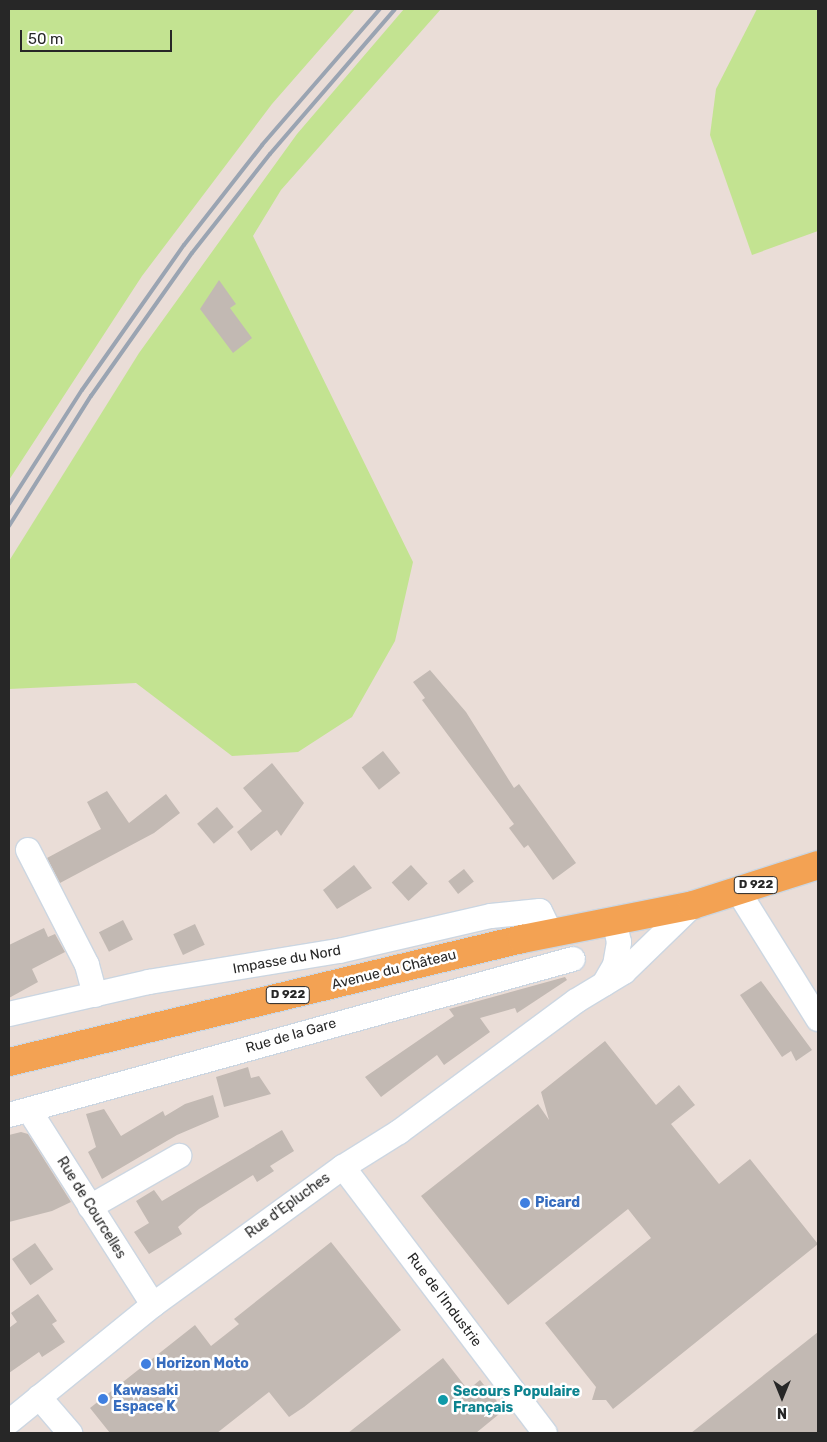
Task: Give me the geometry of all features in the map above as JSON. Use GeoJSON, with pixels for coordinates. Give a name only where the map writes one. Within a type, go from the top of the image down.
{"type":"FeatureCollection","features":[{"type":"Feature","properties":{"kind":"main road","name":"D 922"},"geometry":{"type":"LineString","coordinates":[[692,904],[818,865]]}},
{"type":"Feature","properties":{"kind":"main road","name":"Avenue du Château"},"geometry":{"type":"LineString","coordinates":[[9,1062],[559,932],[692,904]]}},
{"type":"Feature","properties":{"kind":"street"},"geometry":{"type":"LineString","coordinates":[[28,850],[86,966],[95,995]]}},
{"type":"Feature","properties":{"kind":"street"},"geometry":{"type":"LineString","coordinates":[[738,891],[818,1019]]}},
{"type":"Feature","properties":{"kind":"street","name":"Rue d'Epluches"},"geometry":{"type":"LineString","coordinates":[[9,1422],[153,1305],[343,1167],[399,1132],[576,1001],[624,972],[692,904]]}},
{"type":"Feature","properties":{"kind":"street","name":"Impasse du Nord"},"geometry":{"type":"LineString","coordinates":[[9,1014],[95,995],[339,951],[491,916],[540,911],[559,932]]}},
{"type":"Feature","properties":{"kind":"street"},"geometry":{"type":"LineString","coordinates":[[604,984],[615,965],[619,942],[614,921]]}},
{"type":"Feature","properties":{"kind":"street"},"geometry":{"type":"LineString","coordinates":[[559,932],[574,959],[576,1001]]}},
{"type":"Feature","properties":{"kind":"street","name":"Rue de la Gare"},"geometry":{"type":"LineString","coordinates":[[19,1112],[574,959]]}},
{"type":"Feature","properties":{"kind":"street","name":"Rue de Courcelles"},"geometry":{"type":"LineString","coordinates":[[19,1112],[90,1207],[153,1305]]}},
{"type":"Feature","properties":{"kind":"street"},"geometry":{"type":"LineString","coordinates":[[90,1207],[179,1156]]}},
{"type":"Feature","properties":{"kind":"street","name":"Rue de l'Industrie"},"geometry":{"type":"LineString","coordinates":[[343,1167],[545,1433]]}},
{"type":"Feature","properties":{"kind":"street"},"geometry":{"type":"LineString","coordinates":[[39,1397],[70,1433]]}},
{"type":"Feature","properties":{"kind":"green space"},"geometry":{"type":"Polygon","coordinates":[[[9,9],[355,9],[272,104],[142,276],[9,480],[9,9]]]}},
{"type":"Feature","properties":{"kind":"green space"},"geometry":{"type":"Polygon","coordinates":[[[404,9],[441,9],[281,190],[253,236],[413,562],[395,641],[352,717],[298,752],[232,756],[136,683],[9,689],[9,561],[139,353],[297,134],[404,9]]]}},
{"type":"Feature","properties":{"kind":"green space"},"geometry":{"type":"Polygon","coordinates":[[[757,9],[818,9],[818,231],[752,255],[710,135],[716,89],[757,9]]]}},
{"type":"Feature","properties":{"kind":"building"},"geometry":{"type":"Polygon","coordinates":[[[219,280],[236,304],[230,308],[252,338],[233,353],[200,309],[219,280]]]}},
{"type":"Feature","properties":{"kind":"building"},"geometry":{"type":"Polygon","coordinates":[[[430,670],[466,712],[514,788],[519,784],[576,863],[553,880],[528,845],[524,848],[509,828],[514,824],[422,700],[425,698],[413,682],[430,670]]]}},
{"type":"Feature","properties":{"kind":"building"},"geometry":{"type":"Polygon","coordinates":[[[383,751],[400,773],[379,790],[362,768],[383,751]]]}},
{"type":"Feature","properties":{"kind":"building"},"geometry":{"type":"Polygon","coordinates":[[[272,763],[304,803],[281,836],[277,830],[251,851],[237,832],[262,811],[243,788],[272,763]]]}},
{"type":"Feature","properties":{"kind":"building"},"geometry":{"type":"Polygon","coordinates":[[[107,791],[129,823],[166,794],[180,813],[154,833],[60,883],[47,858],[101,829],[87,802],[107,791]]]}},
{"type":"Feature","properties":{"kind":"building"},"geometry":{"type":"Polygon","coordinates":[[[217,807],[234,827],[214,844],[197,824],[217,807]]]}},
{"type":"Feature","properties":{"kind":"building"},"geometry":{"type":"Polygon","coordinates":[[[354,865],[372,888],[337,909],[323,890],[354,865]]]}},
{"type":"Feature","properties":{"kind":"building"},"geometry":{"type":"Polygon","coordinates":[[[411,865],[428,884],[408,901],[392,882],[411,865]]]}},
{"type":"Feature","properties":{"kind":"building"},"geometry":{"type":"Polygon","coordinates":[[[464,869],[474,882],[458,894],[448,881],[464,869]]]}},
{"type":"Feature","properties":{"kind":"building"},"geometry":{"type":"Polygon","coordinates":[[[123,920],[133,940],[109,952],[99,932],[123,920]]]}},
{"type":"Feature","properties":{"kind":"building"},"geometry":{"type":"Polygon","coordinates":[[[195,924],[205,945],[183,955],[173,934],[195,924]]]}},
{"type":"Feature","properties":{"kind":"building"},"geometry":{"type":"Polygon","coordinates":[[[44,928],[48,937],[55,934],[65,952],[32,969],[38,982],[9,998],[9,945],[44,928]]]}},
{"type":"Feature","properties":{"kind":"building"},"geometry":{"type":"Polygon","coordinates":[[[565,977],[567,980],[517,1013],[515,1008],[480,1018],[490,1032],[444,1065],[437,1055],[381,1097],[365,1077],[454,1016],[449,1009],[565,977]]]}},
{"type":"Feature","properties":{"kind":"building"},"geometry":{"type":"Polygon","coordinates":[[[761,981],[812,1050],[796,1061],[791,1051],[782,1057],[740,995],[761,981]]]}},
{"type":"Feature","properties":{"kind":"building"},"geometry":{"type":"Polygon","coordinates":[[[605,1041],[656,1105],[679,1085],[695,1105],[671,1124],[719,1184],[750,1159],[818,1244],[613,1409],[606,1400],[592,1400],[596,1387],[545,1323],[651,1238],[628,1209],[508,1305],[421,1196],[538,1104],[549,1120],[541,1092],[605,1041]]]}},
{"type":"Feature","properties":{"kind":"building"},"geometry":{"type":"Polygon","coordinates":[[[248,1067],[251,1078],[259,1076],[271,1094],[224,1107],[216,1077],[248,1067]]]}},
{"type":"Feature","properties":{"kind":"building"},"geometry":{"type":"Polygon","coordinates":[[[213,1095],[219,1117],[177,1135],[102,1179],[88,1152],[96,1147],[86,1114],[104,1109],[121,1136],[163,1111],[165,1116],[185,1104],[213,1095]]]}},
{"type":"Feature","properties":{"kind":"building"},"geometry":{"type":"Polygon","coordinates":[[[282,1130],[294,1151],[270,1166],[274,1171],[257,1182],[253,1175],[199,1209],[178,1227],[182,1234],[149,1254],[134,1232],[149,1223],[136,1201],[154,1190],[162,1201],[282,1130]]]}},
{"type":"Feature","properties":{"kind":"building"},"geometry":{"type":"Polygon","coordinates":[[[21,1132],[28,1134],[71,1202],[52,1211],[9,1222],[9,1135],[21,1132]]]}},
{"type":"Feature","properties":{"kind":"building"},"geometry":{"type":"Polygon","coordinates":[[[331,1242],[401,1330],[304,1407],[289,1417],[269,1392],[217,1433],[110,1433],[90,1408],[195,1325],[211,1346],[239,1324],[234,1319],[331,1242]]]}},
{"type":"Feature","properties":{"kind":"building"},"geometry":{"type":"Polygon","coordinates":[[[35,1243],[53,1269],[30,1285],[12,1259],[35,1243]]]}},
{"type":"Feature","properties":{"kind":"building"},"geometry":{"type":"Polygon","coordinates":[[[38,1294],[57,1321],[52,1324],[65,1342],[42,1357],[39,1352],[9,1373],[9,1328],[17,1322],[11,1313],[38,1294]]]}},
{"type":"Feature","properties":{"kind":"building"},"geometry":{"type":"Polygon","coordinates":[[[818,1332],[818,1433],[691,1433],[818,1332]]]}},
{"type":"Feature","properties":{"kind":"building","name":"Secours Populaire Français"},"geometry":{"type":"Polygon","coordinates":[[[443,1358],[468,1390],[480,1380],[504,1410],[476,1433],[348,1433],[443,1358]]]}},
{"type":"Feature","properties":{"kind":"railway"},"geometry":{"type":"LineString","coordinates":[[9,504],[82,390],[184,245],[262,145],[380,9]]}},
{"type":"Feature","properties":{"kind":"railway"},"geometry":{"type":"LineString","coordinates":[[9,526],[91,396],[192,253],[270,154],[395,9]]}},
{"type":"Feature","properties":{"kind":"place","name":"Picard"},"geometry":{"type":"Point","coordinates":[525,1203]}},
{"type":"Feature","properties":{"kind":"place","name":"Horizon Moto"},"geometry":{"type":"Point","coordinates":[146,1364]}},
{"type":"Feature","properties":{"kind":"place","name":"Kawasaki Espace K"},"geometry":{"type":"Point","coordinates":[103,1399]}},
{"type":"Feature","properties":{"kind":"place","name":"Secours Populaire Français"},"geometry":{"type":"Point","coordinates":[443,1400]}}]}
